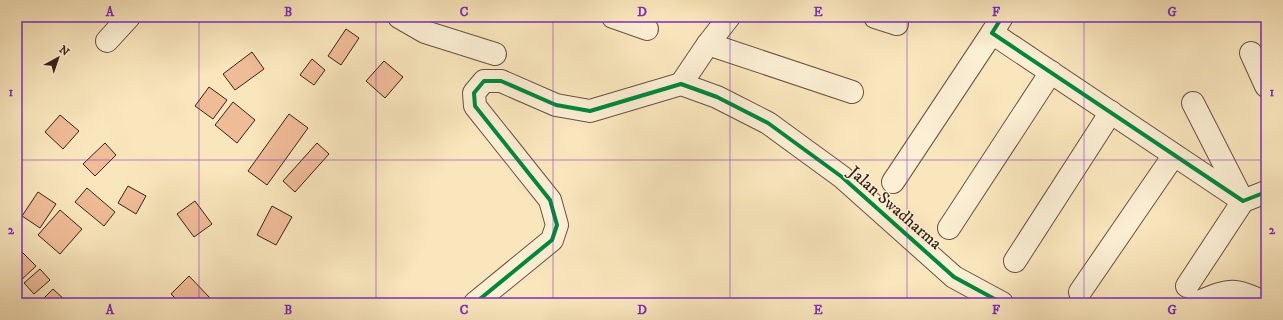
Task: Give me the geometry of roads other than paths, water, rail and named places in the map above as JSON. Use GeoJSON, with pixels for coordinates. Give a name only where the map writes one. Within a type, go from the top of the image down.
{"type":"FeatureCollection","features":[{"type":"Feature","properties":{"kind":"street"},"geometry":{"type":"LineString","coordinates":[[107,41],[129,17]]}},
{"type":"Feature","properties":{"kind":"street"},"geometry":{"type":"LineString","coordinates":[[399,17],[425,32],[495,54]]}},
{"type":"Feature","properties":{"kind":"street"},"geometry":{"type":"LineString","coordinates":[[613,17],[647,28]]}},
{"type":"Feature","properties":{"kind":"street"},"geometry":{"type":"LineString","coordinates":[[475,303],[552,240],[557,225],[550,200],[475,106],[474,94],[484,81],[501,81],[556,105],[590,112],[681,84],[708,44],[729,17]]}},
{"type":"Feature","properties":{"kind":"street"},"geometry":{"type":"LineString","coordinates":[[875,17],[897,24]]}},
{"type":"Feature","properties":{"kind":"street"},"geometry":{"type":"LineString","coordinates":[[893,182],[997,25],[1051,72],[1243,202]]}},
{"type":"Feature","properties":{"kind":"street"},"geometry":{"type":"LineString","coordinates":[[708,44],[852,92]]}},
{"type":"Feature","properties":{"kind":"street"},"geometry":{"type":"LineString","coordinates":[[1251,53],[1266,86]]}},
{"type":"Feature","properties":{"kind":"street"},"geometry":{"type":"LineString","coordinates":[[950,228],[1051,72]]}},
{"type":"Feature","properties":{"kind":"street","name":"Jalan Swadharma"},"geometry":{"type":"LineString","coordinates":[[681,84],[717,97],[768,123],[842,178],[954,277],[1002,303]]}},
{"type":"Feature","properties":{"kind":"street"},"geometry":{"type":"LineString","coordinates":[[1193,103],[1243,202]]}},
{"type":"Feature","properties":{"kind":"street"},"geometry":{"type":"LineString","coordinates":[[1015,261],[1111,112]]}},
{"type":"Feature","properties":{"kind":"street"},"geometry":{"type":"LineString","coordinates":[[1080,292],[1174,155]]}},
{"type":"Feature","properties":{"kind":"street"},"geometry":{"type":"LineString","coordinates":[[1191,294],[1243,202],[1266,192]]}},
{"type":"Feature","properties":{"kind":"street"},"geometry":{"type":"LineString","coordinates":[[1191,294],[1242,292],[1265,303]]}}]}
